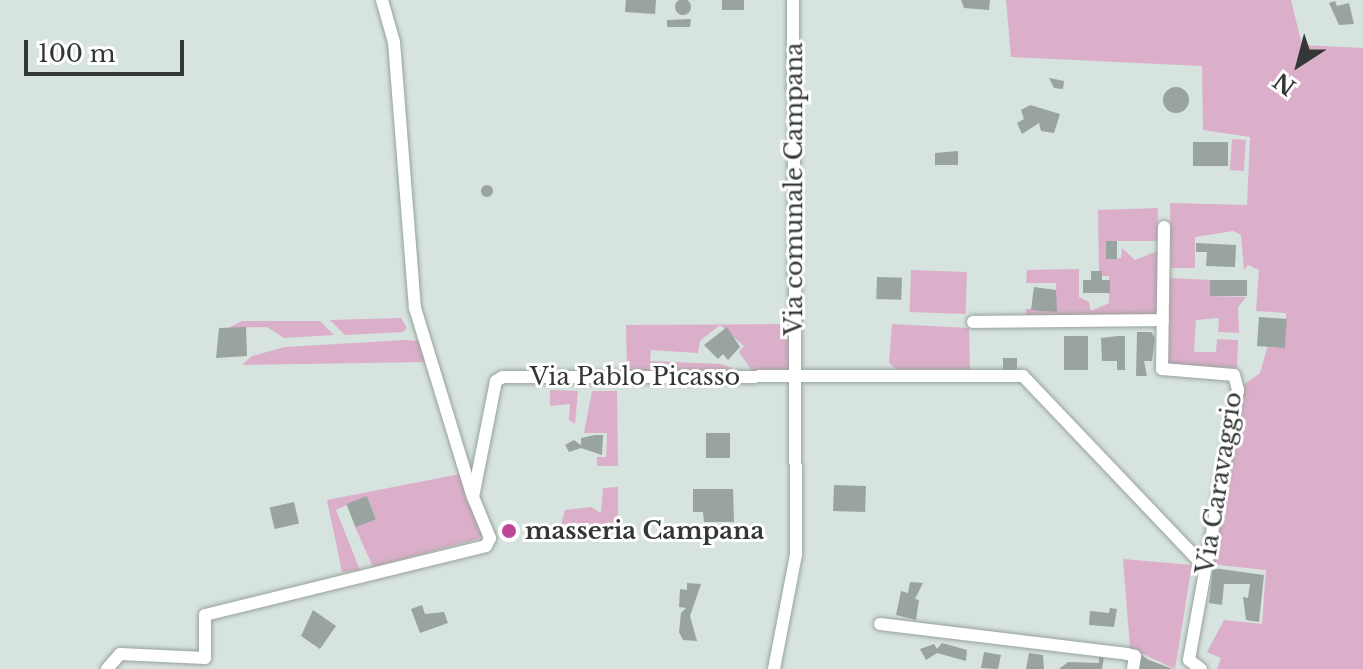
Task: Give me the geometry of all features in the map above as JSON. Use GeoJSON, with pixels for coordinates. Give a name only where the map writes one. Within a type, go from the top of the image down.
{"type":"FeatureCollection","features":[{"type":"Feature","properties":{"kind":"street"},"geometry":{"type":"LineString","coordinates":[[107,669],[120,654],[205,658],[205,615],[486,546],[490,538],[473,497],[415,308],[394,42],[382,0]]}},
{"type":"Feature","properties":{"kind":"street","name":"Via comunale Campana"},"geometry":{"type":"LineString","coordinates":[[774,669],[796,555],[793,0]]}},
{"type":"Feature","properties":{"kind":"street","name":"Via Caravaggio"},"geometry":{"type":"LineString","coordinates":[[1164,227],[1162,369],[1234,375],[1238,390],[1189,660],[1201,669]]}},
{"type":"Feature","properties":{"kind":"street"},"geometry":{"type":"LineString","coordinates":[[973,322],[1163,320]]}},
{"type":"Feature","properties":{"kind":"street","name":"Via Pablo Picasso"},"geometry":{"type":"LineString","coordinates":[[473,497],[496,381],[503,377],[1023,376],[1205,567]]}},
{"type":"Feature","properties":{"kind":"street"},"geometry":{"type":"LineString","coordinates":[[880,624],[1134,663]]}},
{"type":"Feature","properties":{"kind":"shaded area"},"geometry":{"type":"Polygon","coordinates":[[[1006,0],[1291,0],[1302,45],[1363,48],[1363,669],[1217,669],[1221,658],[1207,652],[1224,620],[1262,624],[1266,570],[1209,564],[1242,386],[1260,373],[1268,345],[1285,345],[1286,313],[1256,311],[1259,270],[1248,265],[1244,270],[1241,235],[1233,231],[1195,237],[1195,268],[1171,268],[1170,203],[1247,205],[1250,137],[1203,130],[1202,66],[1011,57],[1006,0]]]}},
{"type":"Feature","properties":{"kind":"shaded area"},"geometry":{"type":"Polygon","coordinates":[[[1232,139],[1246,140],[1244,171],[1230,170],[1232,139]]]}},
{"type":"Feature","properties":{"kind":"shaded area"},"geometry":{"type":"Polygon","coordinates":[[[1158,208],[1157,241],[1106,241],[1107,259],[1121,258],[1122,248],[1135,260],[1158,251],[1158,316],[1026,315],[1026,309],[1056,309],[1056,283],[1026,283],[1027,270],[1079,269],[1079,297],[1089,302],[1091,311],[1109,303],[1109,276],[1099,276],[1098,210],[1158,208]]]}},
{"type":"Feature","properties":{"kind":"shaded area"},"geometry":{"type":"Polygon","coordinates":[[[911,270],[967,272],[966,314],[910,312],[911,270]]]}},
{"type":"Feature","properties":{"kind":"shaded area"},"geometry":{"type":"Polygon","coordinates":[[[1170,278],[1210,280],[1211,296],[1246,297],[1238,307],[1239,333],[1218,332],[1219,318],[1196,320],[1194,352],[1216,352],[1217,339],[1238,340],[1237,368],[1169,365],[1170,278]]]}},
{"type":"Feature","properties":{"kind":"shaded area"},"geometry":{"type":"Polygon","coordinates":[[[401,318],[407,328],[403,332],[345,335],[330,320],[401,318]]]}},
{"type":"Feature","properties":{"kind":"shaded area"},"geometry":{"type":"Polygon","coordinates":[[[242,321],[320,321],[334,335],[284,338],[267,327],[228,328],[242,321]]]}},
{"type":"Feature","properties":{"kind":"shaded area"},"geometry":{"type":"Polygon","coordinates":[[[789,324],[789,371],[752,371],[739,352],[744,346],[720,325],[700,341],[698,353],[651,350],[650,361],[721,364],[742,372],[627,374],[626,325],[789,324]]]}},
{"type":"Feature","properties":{"kind":"shaded area"},"geometry":{"type":"Polygon","coordinates":[[[892,324],[969,328],[970,370],[897,370],[889,363],[892,324]]]}},
{"type":"Feature","properties":{"kind":"shaded area"},"geometry":{"type":"Polygon","coordinates":[[[419,341],[426,362],[242,365],[252,356],[285,347],[419,341]]]}},
{"type":"Feature","properties":{"kind":"shaded area"},"geometry":{"type":"Polygon","coordinates":[[[550,390],[578,391],[575,424],[569,420],[570,404],[550,406],[550,390]]]}},
{"type":"Feature","properties":{"kind":"shaded area"},"geometry":{"type":"Polygon","coordinates":[[[592,391],[617,391],[618,466],[597,466],[597,457],[606,457],[607,433],[584,433],[592,391]]]}},
{"type":"Feature","properties":{"kind":"shaded area"},"geometry":{"type":"Polygon","coordinates":[[[460,474],[483,533],[478,539],[373,567],[355,527],[376,519],[367,496],[336,510],[360,570],[342,572],[327,500],[460,474]]]}},
{"type":"Feature","properties":{"kind":"shaded area"},"geometry":{"type":"Polygon","coordinates":[[[618,487],[618,525],[561,524],[565,510],[591,507],[601,513],[603,488],[618,487]]]}},
{"type":"Feature","properties":{"kind":"shaded area"},"geometry":{"type":"Polygon","coordinates":[[[1123,559],[1192,565],[1175,669],[1130,648],[1123,559]]]}},
{"type":"Feature","properties":{"kind":"building"},"geometry":{"type":"Polygon","coordinates":[[[680,-1],[686,-1],[691,7],[689,13],[680,15],[675,10],[675,4],[680,-1]]]}},
{"type":"Feature","properties":{"kind":"building"},"geometry":{"type":"Polygon","coordinates":[[[626,0],[656,0],[655,14],[625,12],[626,0]]]}},
{"type":"Feature","properties":{"kind":"building"},"geometry":{"type":"Polygon","coordinates":[[[722,0],[744,0],[744,10],[722,10],[722,0]]]}},
{"type":"Feature","properties":{"kind":"building"},"geometry":{"type":"Polygon","coordinates":[[[961,0],[990,0],[989,10],[964,8],[961,0]]]}},
{"type":"Feature","properties":{"kind":"building"},"geometry":{"type":"Polygon","coordinates":[[[1335,1],[1337,6],[1349,3],[1354,24],[1339,25],[1329,3],[1335,1]]]}},
{"type":"Feature","properties":{"kind":"building"},"geometry":{"type":"Polygon","coordinates":[[[691,19],[690,27],[667,27],[667,20],[691,19]]]}},
{"type":"Feature","properties":{"kind":"building"},"geometry":{"type":"Polygon","coordinates":[[[1049,78],[1064,81],[1063,89],[1054,88],[1049,78]]]}},
{"type":"Feature","properties":{"kind":"building"},"geometry":{"type":"Polygon","coordinates":[[[1176,87],[1185,91],[1189,100],[1185,109],[1176,113],[1167,109],[1163,100],[1167,91],[1176,87]]]}},
{"type":"Feature","properties":{"kind":"building"},"geometry":{"type":"Polygon","coordinates":[[[1030,105],[1060,114],[1054,133],[1041,131],[1039,123],[1022,134],[1017,123],[1024,119],[1021,110],[1030,105]]]}},
{"type":"Feature","properties":{"kind":"building"},"geometry":{"type":"Polygon","coordinates":[[[1193,142],[1228,142],[1228,166],[1193,166],[1193,142]]]}},
{"type":"Feature","properties":{"kind":"building"},"geometry":{"type":"Polygon","coordinates":[[[958,151],[958,165],[935,165],[935,153],[958,151]]]}},
{"type":"Feature","properties":{"kind":"building"},"geometry":{"type":"Polygon","coordinates":[[[487,185],[493,191],[487,197],[481,191],[487,185]]]}},
{"type":"Feature","properties":{"kind":"building"},"geometry":{"type":"Polygon","coordinates":[[[1106,241],[1117,241],[1117,259],[1106,259],[1106,241]]]}},
{"type":"Feature","properties":{"kind":"building"},"geometry":{"type":"Polygon","coordinates":[[[1196,243],[1236,245],[1235,267],[1206,266],[1207,252],[1196,252],[1196,243]]]}},
{"type":"Feature","properties":{"kind":"building"},"geometry":{"type":"Polygon","coordinates":[[[1091,271],[1102,271],[1102,280],[1110,280],[1110,293],[1083,293],[1083,280],[1091,280],[1091,271]]]}},
{"type":"Feature","properties":{"kind":"building"},"geometry":{"type":"Polygon","coordinates":[[[877,277],[902,278],[901,300],[876,299],[877,277]]]}},
{"type":"Feature","properties":{"kind":"building"},"geometry":{"type":"Polygon","coordinates":[[[1210,280],[1247,280],[1247,296],[1210,296],[1210,280]]]}},
{"type":"Feature","properties":{"kind":"building"},"geometry":{"type":"Polygon","coordinates":[[[1034,287],[1056,290],[1057,312],[1031,310],[1034,287]]]}},
{"type":"Feature","properties":{"kind":"building"},"geometry":{"type":"Polygon","coordinates":[[[1259,317],[1287,319],[1285,348],[1257,346],[1259,317]]]}},
{"type":"Feature","properties":{"kind":"building"},"geometry":{"type":"Polygon","coordinates":[[[246,327],[247,356],[216,358],[219,328],[246,327]]]}},
{"type":"Feature","properties":{"kind":"building"},"geometry":{"type":"Polygon","coordinates":[[[727,327],[740,347],[728,360],[723,354],[718,359],[704,345],[727,327]]]}},
{"type":"Feature","properties":{"kind":"building"},"geometry":{"type":"Polygon","coordinates":[[[1137,332],[1151,332],[1155,338],[1152,361],[1144,361],[1147,376],[1136,376],[1137,332]]]}},
{"type":"Feature","properties":{"kind":"building"},"geometry":{"type":"Polygon","coordinates":[[[1064,336],[1088,336],[1088,370],[1064,370],[1064,336]]]}},
{"type":"Feature","properties":{"kind":"building"},"geometry":{"type":"Polygon","coordinates":[[[1125,336],[1125,370],[1117,370],[1117,361],[1102,361],[1101,338],[1125,336]]]}},
{"type":"Feature","properties":{"kind":"building"},"geometry":{"type":"Polygon","coordinates":[[[1003,358],[1017,358],[1017,370],[1003,370],[1003,358]]]}},
{"type":"Feature","properties":{"kind":"building"},"geometry":{"type":"Polygon","coordinates":[[[706,433],[730,433],[730,458],[706,458],[706,433]]]}},
{"type":"Feature","properties":{"kind":"building"},"geometry":{"type":"Polygon","coordinates":[[[603,435],[602,455],[581,448],[569,452],[565,445],[574,440],[581,445],[581,438],[603,435]]]}},
{"type":"Feature","properties":{"kind":"building"},"geometry":{"type":"Polygon","coordinates":[[[834,485],[866,486],[865,512],[833,511],[834,485]]]}},
{"type":"Feature","properties":{"kind":"building"},"geometry":{"type":"Polygon","coordinates":[[[693,489],[733,489],[734,522],[704,522],[703,512],[693,512],[693,489]]]}},
{"type":"Feature","properties":{"kind":"building"},"geometry":{"type":"Polygon","coordinates":[[[367,496],[376,519],[355,527],[346,504],[367,496]]]}},
{"type":"Feature","properties":{"kind":"building"},"geometry":{"type":"Polygon","coordinates":[[[294,502],[299,523],[275,529],[270,508],[294,502]]]}},
{"type":"Feature","properties":{"kind":"building"},"geometry":{"type":"Polygon","coordinates":[[[1213,568],[1264,575],[1259,622],[1246,620],[1243,597],[1248,598],[1250,584],[1224,584],[1222,605],[1209,603],[1213,568]]]}},
{"type":"Feature","properties":{"kind":"building"},"geometry":{"type":"Polygon","coordinates":[[[910,582],[923,583],[915,599],[919,600],[916,620],[896,615],[901,591],[908,593],[910,582]]]}},
{"type":"Feature","properties":{"kind":"building"},"geometry":{"type":"Polygon","coordinates":[[[687,583],[701,584],[690,616],[697,641],[683,640],[679,632],[681,613],[686,608],[679,607],[680,589],[687,590],[687,583]]]}},
{"type":"Feature","properties":{"kind":"building"},"geometry":{"type":"Polygon","coordinates":[[[422,605],[425,614],[444,612],[448,623],[420,633],[411,609],[422,605]]]}},
{"type":"Feature","properties":{"kind":"building"},"geometry":{"type":"Polygon","coordinates":[[[1110,608],[1117,609],[1114,627],[1089,625],[1090,611],[1109,613],[1110,608]]]}},
{"type":"Feature","properties":{"kind":"building"},"geometry":{"type":"Polygon","coordinates":[[[313,610],[336,626],[320,649],[301,636],[313,610]]]}},
{"type":"Feature","properties":{"kind":"building"},"geometry":{"type":"Polygon","coordinates":[[[942,643],[967,650],[966,661],[937,653],[926,660],[920,649],[934,644],[937,649],[942,643]]]}},
{"type":"Feature","properties":{"kind":"building"},"geometry":{"type":"Polygon","coordinates":[[[984,652],[1001,655],[998,669],[981,668],[984,652]]]}},
{"type":"Feature","properties":{"kind":"building"},"geometry":{"type":"Polygon","coordinates":[[[1029,653],[1043,655],[1044,669],[1026,669],[1029,653]]]}},
{"type":"Feature","properties":{"kind":"building"},"geometry":{"type":"Polygon","coordinates":[[[1141,655],[1149,660],[1173,669],[1136,669],[1141,655]]]}},
{"type":"Feature","properties":{"kind":"building"},"geometry":{"type":"Polygon","coordinates":[[[1099,657],[1104,657],[1102,669],[1059,669],[1068,662],[1099,663],[1099,657]]]}},
{"type":"Feature","properties":{"kind":"place","name":"masseria Campana"},"geometry":{"type":"Point","coordinates":[509,531]}}]}
